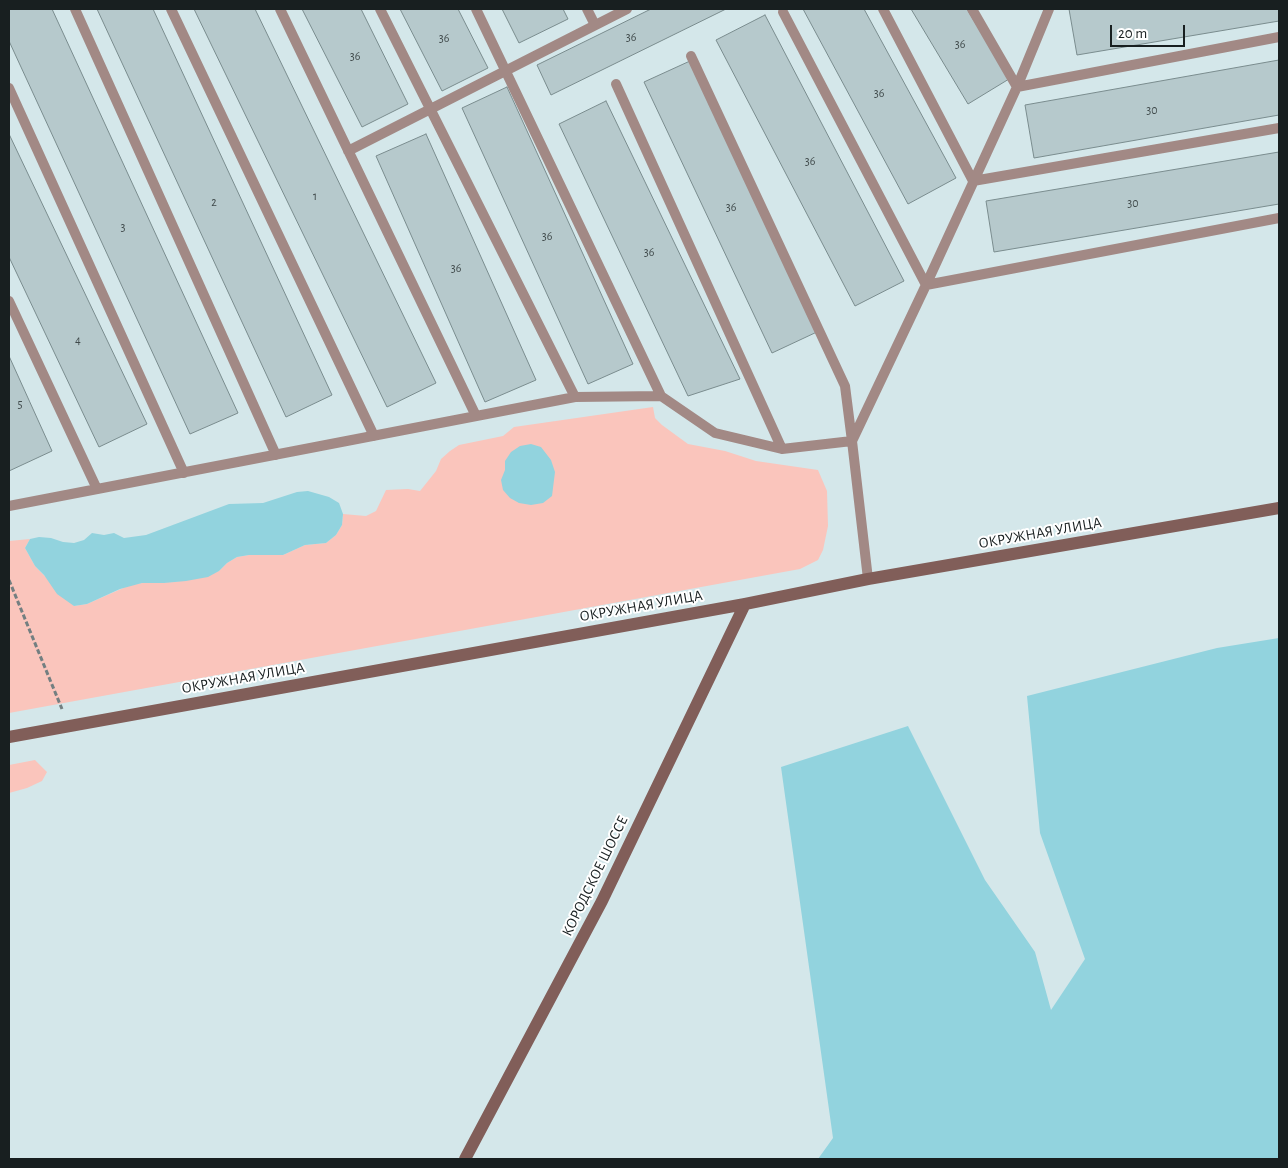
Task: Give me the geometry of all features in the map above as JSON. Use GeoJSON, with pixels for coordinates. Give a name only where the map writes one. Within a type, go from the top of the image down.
{"type":"FeatureCollection","features":[{"type":"Feature","properties":{"kind":"main road","name":"ОКРУЖНАЯ УЛИЦА"},"geometry":{"type":"LineString","coordinates":[[9,737],[745,604],[868,579],[1279,508]]}},
{"type":"Feature","properties":{"kind":"main road","name":"КОРОДСКОЕ ШОССЕ"},"geometry":{"type":"LineString","coordinates":[[465,1159],[602,901],[745,604]]}},
{"type":"Feature","properties":{"kind":"lane"},"geometry":{"type":"LineString","coordinates":[[75,9],[276,455]]}},
{"type":"Feature","properties":{"kind":"lane"},"geometry":{"type":"LineString","coordinates":[[171,9],[374,436]]}},
{"type":"Feature","properties":{"kind":"lane"},"geometry":{"type":"LineString","coordinates":[[280,9],[476,416]]}},
{"type":"Feature","properties":{"kind":"lane"},"geometry":{"type":"LineString","coordinates":[[380,9],[575,397]]}},
{"type":"Feature","properties":{"kind":"lane"},"geometry":{"type":"LineString","coordinates":[[476,9],[661,396],[715,433],[782,449],[852,441]]}},
{"type":"Feature","properties":{"kind":"lane"},"geometry":{"type":"LineString","coordinates":[[587,9],[595,25]]}},
{"type":"Feature","properties":{"kind":"lane"},"geometry":{"type":"LineString","coordinates":[[348,151],[627,9]]}},
{"type":"Feature","properties":{"kind":"lane"},"geometry":{"type":"LineString","coordinates":[[883,9],[973,180]]}},
{"type":"Feature","properties":{"kind":"lane"},"geometry":{"type":"LineString","coordinates":[[972,9],[1016,87]]}},
{"type":"Feature","properties":{"kind":"lane"},"geometry":{"type":"LineString","coordinates":[[852,441],[926,285],[1016,87],[1048,9]]}},
{"type":"Feature","properties":{"kind":"lane"},"geometry":{"type":"LineString","coordinates":[[783,12],[926,285]]}},
{"type":"Feature","properties":{"kind":"lane"},"geometry":{"type":"LineString","coordinates":[[1016,87],[1279,37]]}},
{"type":"Feature","properties":{"kind":"lane"},"geometry":{"type":"LineString","coordinates":[[690,56],[845,386],[868,579]]}},
{"type":"Feature","properties":{"kind":"lane"},"geometry":{"type":"LineString","coordinates":[[616,84],[782,449]]}},
{"type":"Feature","properties":{"kind":"lane"},"geometry":{"type":"LineString","coordinates":[[9,88],[184,472]]}},
{"type":"Feature","properties":{"kind":"lane"},"geometry":{"type":"LineString","coordinates":[[973,180],[1279,128]]}},
{"type":"Feature","properties":{"kind":"lane"},"geometry":{"type":"LineString","coordinates":[[926,285],[1279,218]]}},
{"type":"Feature","properties":{"kind":"lane"},"geometry":{"type":"LineString","coordinates":[[9,301],[97,489]]}},
{"type":"Feature","properties":{"kind":"lane"},"geometry":{"type":"LineString","coordinates":[[9,506],[575,397],[661,396]]}},
{"type":"Feature","properties":{"kind":"path"},"geometry":{"type":"LineString","coordinates":[[9,580],[69,726]]}},
{"type":"Feature","properties":{"kind":"shaded area"},"geometry":{"type":"Polygon","coordinates":[[[653,407],[655,418],[688,444],[725,451],[756,461],[818,470],[827,491],[828,526],[823,550],[818,560],[800,569],[9,713],[9,541],[30,539],[25,548],[35,566],[74,606],[87,604],[130,585],[175,582],[219,571],[237,557],[283,555],[305,545],[326,543],[336,535],[342,525],[343,514],[366,516],[376,511],[386,490],[408,489],[420,491],[436,471],[441,459],[459,445],[503,436],[514,427],[653,407]]]}},
{"type":"Feature","properties":{"kind":"shaded area"},"geometry":{"type":"Polygon","coordinates":[[[35,760],[47,772],[42,781],[9,793],[9,765],[35,760]]]}},
{"type":"Feature","properties":{"kind":"water"},"geometry":{"type":"Polygon","coordinates":[[[531,444],[541,447],[551,460],[555,472],[552,496],[543,503],[531,505],[519,503],[510,498],[503,490],[501,480],[505,470],[505,461],[511,452],[520,446],[531,444]]]}},
{"type":"Feature","properties":{"kind":"water"},"geometry":{"type":"Polygon","coordinates":[[[308,491],[329,497],[339,503],[343,514],[342,525],[336,535],[326,543],[305,545],[283,555],[237,557],[208,577],[164,583],[142,583],[120,589],[87,604],[74,606],[57,594],[44,575],[35,566],[25,548],[30,539],[39,537],[74,543],[84,540],[92,533],[104,535],[114,533],[124,538],[146,535],[229,504],[263,503],[297,492],[308,491]]]}},
{"type":"Feature","properties":{"kind":"water"},"geometry":{"type":"Polygon","coordinates":[[[1279,638],[1279,1159],[818,1159],[833,1138],[781,767],[908,726],[985,880],[1035,952],[1051,1010],[1085,959],[1040,833],[1027,696],[1217,648],[1279,638]]]}},
{"type":"Feature","properties":{"kind":"building"},"geometry":{"type":"Polygon","coordinates":[[[9,9],[52,9],[238,413],[190,434],[9,41],[9,9]]]}},
{"type":"Feature","properties":{"kind":"building"},"geometry":{"type":"Polygon","coordinates":[[[97,9],[153,9],[332,395],[286,417],[97,9]]]}},
{"type":"Feature","properties":{"kind":"building"},"geometry":{"type":"Polygon","coordinates":[[[194,9],[255,9],[436,383],[387,407],[194,9]]]}},
{"type":"Feature","properties":{"kind":"building"},"geometry":{"type":"Polygon","coordinates":[[[302,9],[361,9],[408,104],[362,127],[302,9]]]}},
{"type":"Feature","properties":{"kind":"building"},"geometry":{"type":"Polygon","coordinates":[[[400,9],[458,9],[488,68],[442,91],[400,9]]]}},
{"type":"Feature","properties":{"kind":"building"},"geometry":{"type":"Polygon","coordinates":[[[502,9],[563,9],[568,19],[519,43],[502,9]]]}},
{"type":"Feature","properties":{"kind":"building"},"geometry":{"type":"Polygon","coordinates":[[[651,9],[726,9],[551,95],[537,65],[651,9]]]}},
{"type":"Feature","properties":{"kind":"building"},"geometry":{"type":"Polygon","coordinates":[[[803,9],[864,9],[956,178],[908,204],[803,9]]]}},
{"type":"Feature","properties":{"kind":"building"},"geometry":{"type":"Polygon","coordinates":[[[911,9],[967,9],[1009,79],[968,104],[911,9]]]}},
{"type":"Feature","properties":{"kind":"building"},"geometry":{"type":"Polygon","coordinates":[[[1069,9],[1279,9],[1279,21],[1077,55],[1069,9]]]}},
{"type":"Feature","properties":{"kind":"building"},"geometry":{"type":"Polygon","coordinates":[[[765,15],[904,281],[855,306],[716,40],[765,15]]]}},
{"type":"Feature","properties":{"kind":"building"},"geometry":{"type":"Polygon","coordinates":[[[1279,60],[1279,115],[1034,158],[1025,105],[1279,60]]]}},
{"type":"Feature","properties":{"kind":"building"},"geometry":{"type":"Polygon","coordinates":[[[690,61],[819,331],[772,353],[644,82],[690,61]]]}},
{"type":"Feature","properties":{"kind":"building"},"geometry":{"type":"Polygon","coordinates":[[[507,87],[633,364],[588,384],[462,108],[507,87]]]}},
{"type":"Feature","properties":{"kind":"building"},"geometry":{"type":"Polygon","coordinates":[[[606,101],[740,379],[688,396],[559,124],[606,101]]]}},
{"type":"Feature","properties":{"kind":"building"},"geometry":{"type":"Polygon","coordinates":[[[9,134],[147,424],[99,447],[9,257],[9,134]]]}},
{"type":"Feature","properties":{"kind":"building"},"geometry":{"type":"Polygon","coordinates":[[[426,134],[536,380],[485,402],[376,156],[426,134]]]}},
{"type":"Feature","properties":{"kind":"building"},"geometry":{"type":"Polygon","coordinates":[[[1279,152],[1279,204],[994,252],[986,201],[1279,152]]]}},
{"type":"Feature","properties":{"kind":"building"},"geometry":{"type":"Polygon","coordinates":[[[9,356],[52,451],[9,471],[9,356]]]}}]}
